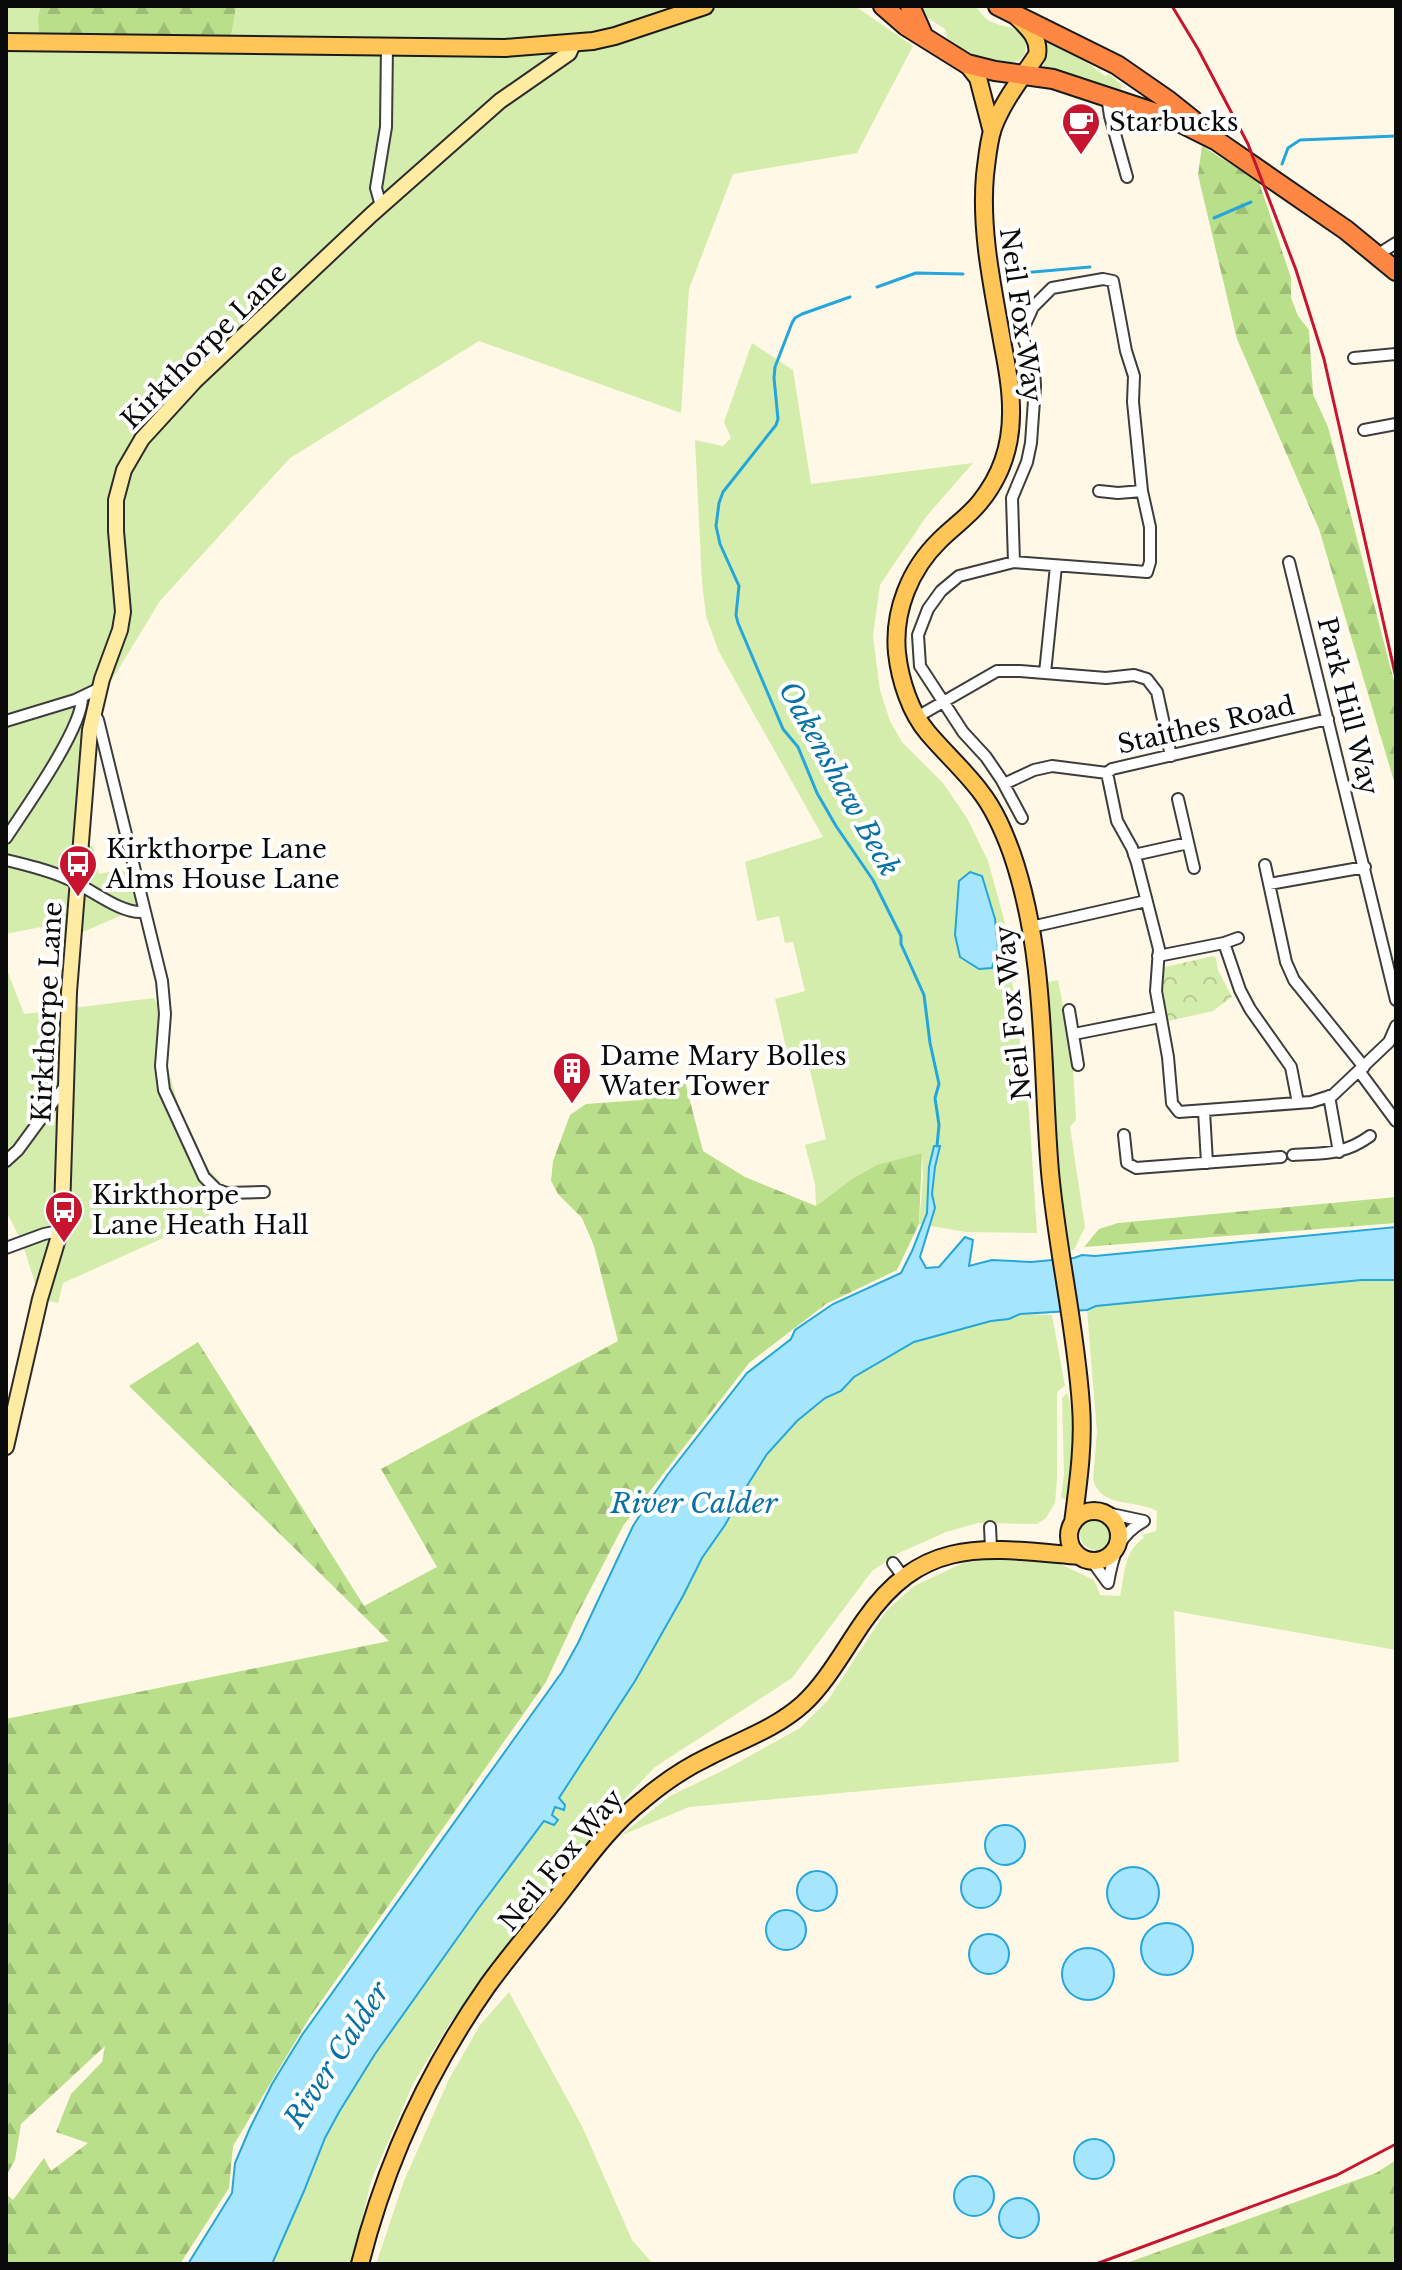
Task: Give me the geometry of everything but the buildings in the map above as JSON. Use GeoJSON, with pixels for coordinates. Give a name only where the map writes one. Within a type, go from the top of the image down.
{"type":"FeatureCollection","features":[{"type":"Feature","properties":{"kind":"highway"},"geometry":{"type":"LineString","coordinates":[[883,6],[906,26],[967,64],[1053,79],[1115,98],[1171,118],[1217,141]]}},
{"type":"Feature","properties":{"kind":"highway"},"geometry":{"type":"LineString","coordinates":[[910,6],[923,36]]}},
{"type":"Feature","properties":{"kind":"highway"},"geometry":{"type":"LineString","coordinates":[[1005,10],[1085,48],[1132,75],[1217,141],[1346,230],[1396,271]]}},
{"type":"Feature","properties":{"kind":"highway"},"geometry":{"type":"LineString","coordinates":[[1085,48],[1123,79],[1127,86],[1115,98]]}},
{"type":"Feature","properties":{"kind":"main road"},"geometry":{"type":"LineString","coordinates":[[6,42],[505,48],[573,44],[615,36],[705,6]]}},
{"type":"Feature","properties":{"kind":"main road","name":"Neil Fox Way"},"geometry":{"type":"LineString","coordinates":[[1005,10],[1030,30],[1039,47],[1037,55],[1008,95],[992,132],[983,196],[984,222],[1008,376],[1011,428],[1007,453],[982,499],[926,555],[911,578],[901,605],[896,637],[902,678],[917,717],[925,730],[984,795],[1002,827],[1031,927],[1039,990],[1050,1171],[1081,1404],[1080,1484],[1071,1529]]}},
{"type":"Feature","properties":{"kind":"main road","name":"Neil Fox Way"},"geometry":{"type":"LineString","coordinates":[[967,64],[978,78],[992,132]]}},
{"type":"Feature","properties":{"kind":"main road"},"geometry":{"type":"LineString","coordinates":[[1071,1529],[1072,1548],[1086,1558],[1107,1557],[1117,1545],[1115,1522],[1084,1495],[1080,1484]]}},
{"type":"Feature","properties":{"kind":"main road"},"geometry":{"type":"LineString","coordinates":[[1044,1552],[1086,1512],[1100,1512]]}},
{"type":"Feature","properties":{"kind":"main road","name":"Neil Fox Way"},"geometry":{"type":"LineString","coordinates":[[360,2264],[403,2136],[446,2052],[490,1983],[622,1818],[663,1784],[694,1764],[778,1723],[804,1703],[889,1589],[929,1563],[945,1556],[991,1548],[1086,1558]]}},
{"type":"Feature","properties":{"kind":"street","name":"Kirkthorpe Lane"},"geometry":{"type":"LineString","coordinates":[[6,1447],[59,1231],[69,992],[90,730],[121,621],[116,500],[124,470],[133,452],[164,413],[195,381],[381,206],[500,101],[569,53],[573,44]]}},
{"type":"Feature","properties":{"kind":"street"},"geometry":{"type":"LineString","coordinates":[[381,206],[376,188],[386,127],[387,45]]}},
{"type":"Feature","properties":{"kind":"street"},"geometry":{"type":"LineString","coordinates":[[1114,127],[1115,98]]}},
{"type":"Feature","properties":{"kind":"street"},"geometry":{"type":"LineString","coordinates":[[1115,98],[1110,116],[1127,177]]}},
{"type":"Feature","properties":{"kind":"street"},"geometry":{"type":"LineString","coordinates":[[1377,255],[1396,243]]}},
{"type":"Feature","properties":{"kind":"street"},"geometry":{"type":"LineString","coordinates":[[1014,562],[1012,498],[1027,462],[1031,443],[1035,386],[1034,366],[1023,338],[1024,327],[1033,307],[1052,288],[1103,279],[1113,281],[1126,351],[1134,376],[1133,402],[1142,491],[1150,527],[1147,572],[1014,562],[959,576],[941,591],[928,609],[918,635],[918,661],[941,702],[986,757],[1022,818]]}},
{"type":"Feature","properties":{"kind":"street"},"geometry":{"type":"LineString","coordinates":[[1354,358],[1396,354]]}},
{"type":"Feature","properties":{"kind":"street"},"geometry":{"type":"LineString","coordinates":[[1364,430],[1396,424]]}},
{"type":"Feature","properties":{"kind":"street"},"geometry":{"type":"LineString","coordinates":[[1099,491],[1142,491]]}},
{"type":"Feature","properties":{"kind":"street","name":"Park Hill Way"},"geometry":{"type":"LineString","coordinates":[[1289,562],[1396,1000]]}},
{"type":"Feature","properties":{"kind":"street"},"geometry":{"type":"LineString","coordinates":[[1045,673],[1056,566]]}},
{"type":"Feature","properties":{"kind":"street"},"geometry":{"type":"LineString","coordinates":[[917,717],[997,671],[1106,678],[1134,675],[1147,679],[1157,692],[1171,756]]}},
{"type":"Feature","properties":{"kind":"street"},"geometry":{"type":"LineString","coordinates":[[6,721],[82,698],[100,688]]}},
{"type":"Feature","properties":{"kind":"street"},"geometry":{"type":"LineString","coordinates":[[6,838],[62,749],[80,711],[82,698]]}},
{"type":"Feature","properties":{"kind":"street"},"geometry":{"type":"LineString","coordinates":[[94,713],[162,981],[164,1090],[204,1177],[216,1189],[226,1193],[264,1192]]}},
{"type":"Feature","properties":{"kind":"street","name":"Staithes Road"},"geometry":{"type":"LineString","coordinates":[[1004,784],[1034,770],[1052,766],[1107,773],[1112,769],[1328,719]]}},
{"type":"Feature","properties":{"kind":"street"},"geometry":{"type":"LineString","coordinates":[[1107,773],[1117,821],[1134,855],[1159,949],[1156,991],[1174,1107],[1179,1112],[1311,1102],[1329,1096],[1389,1042],[1396,1026]]}},
{"type":"Feature","properties":{"kind":"street"},"geometry":{"type":"LineString","coordinates":[[1178,799],[1194,868]]}},
{"type":"Feature","properties":{"kind":"street"},"geometry":{"type":"LineString","coordinates":[[1134,855],[1188,843]]}},
{"type":"Feature","properties":{"kind":"street"},"geometry":{"type":"LineString","coordinates":[[6,860],[49,871],[127,910],[143,912]]}},
{"type":"Feature","properties":{"kind":"street"},"geometry":{"type":"LineString","coordinates":[[1265,865],[1286,962],[1294,980],[1396,1121]]}},
{"type":"Feature","properties":{"kind":"street"},"geometry":{"type":"LineString","coordinates":[[1269,884],[1365,867]]}},
{"type":"Feature","properties":{"kind":"street"},"geometry":{"type":"LineString","coordinates":[[1031,927],[1146,901]]}},
{"type":"Feature","properties":{"kind":"street"},"geometry":{"type":"LineString","coordinates":[[1158,956],[1238,938]]}},
{"type":"Feature","properties":{"kind":"street"},"geometry":{"type":"LineString","coordinates":[[1224,943],[1250,1009],[1291,1067],[1298,1103]]}},
{"type":"Feature","properties":{"kind":"street"},"geometry":{"type":"LineString","coordinates":[[1069,1010],[1078,1065]]}},
{"type":"Feature","properties":{"kind":"street"},"geometry":{"type":"LineString","coordinates":[[1074,1034],[1160,1017]]}},
{"type":"Feature","properties":{"kind":"street"},"geometry":{"type":"LineString","coordinates":[[6,1161],[18,1150],[65,1086]]}},
{"type":"Feature","properties":{"kind":"street"},"geometry":{"type":"LineString","coordinates":[[1329,1096],[1339,1152]]}},
{"type":"Feature","properties":{"kind":"street"},"geometry":{"type":"LineString","coordinates":[[1204,1111],[1207,1163]]}},
{"type":"Feature","properties":{"kind":"street"},"geometry":{"type":"LineString","coordinates":[[1124,1135],[1127,1163],[1136,1168],[1281,1157]]}},
{"type":"Feature","properties":{"kind":"street"},"geometry":{"type":"LineString","coordinates":[[1293,1155],[1339,1152],[1355,1147],[1370,1136]]}},
{"type":"Feature","properties":{"kind":"street"},"geometry":{"type":"LineString","coordinates":[[6,1248],[59,1231]]}},
{"type":"Feature","properties":{"kind":"street"},"geometry":{"type":"LineString","coordinates":[[1086,1558],[1108,1588],[1117,1545],[1132,1528],[1149,1521],[1100,1512]]}},
{"type":"Feature","properties":{"kind":"street"},"geometry":{"type":"LineString","coordinates":[[990,1527],[991,1548]]}},
{"type":"Feature","properties":{"kind":"street"},"geometry":{"type":"LineString","coordinates":[[893,1563],[904,1578]]}},
{"type":"Feature","properties":{"kind":"green space"},"geometry":{"type":"Polygon","coordinates":[[[6,6],[855,6],[913,46],[857,153],[733,174],[689,289],[681,413],[479,341],[290,458],[160,601],[107,688],[6,720],[6,6]]]}},
{"type":"Feature","properties":{"kind":"green space"},"geometry":{"type":"Polygon","coordinates":[[[41,6],[236,6],[231,35],[39,33],[41,6]]]}},
{"type":"Feature","properties":{"kind":"green space"},"geometry":{"type":"Polygon","coordinates":[[[914,6],[974,6],[988,20],[1024,34],[1025,53],[1021,59],[1007,63],[976,55],[947,38],[945,29],[914,6]]]}},
{"type":"Feature","properties":{"kind":"green space"},"geometry":{"type":"Polygon","coordinates":[[[1046,38],[1055,39],[1105,76],[1109,74],[1122,85],[1120,92],[1043,67],[1046,38]]]}},
{"type":"Feature","properties":{"kind":"green space"},"geometry":{"type":"Polygon","coordinates":[[[1202,146],[1259,182],[1291,278],[1291,298],[1298,316],[1309,330],[1313,394],[1328,427],[1396,689],[1396,788],[1319,529],[1237,339],[1198,175],[1202,146]]]}},
{"type":"Feature","properties":{"kind":"green space"},"geometry":{"type":"Polygon","coordinates":[[[752,343],[793,370],[811,484],[973,463],[926,517],[880,585],[873,636],[880,690],[890,721],[902,742],[943,783],[967,818],[988,861],[1004,919],[1029,1110],[1037,1233],[966,1232],[919,1224],[922,1153],[852,1179],[816,1206],[815,1184],[805,1145],[826,1139],[809,1066],[791,1070],[775,999],[805,991],[793,942],[785,943],[779,916],[757,921],[745,862],[823,837],[718,650],[706,616],[702,582],[695,440],[723,446],[731,438],[724,422],[752,343]]]}},
{"type":"Feature","properties":{"kind":"green space"},"geometry":{"type":"Polygon","coordinates":[[[92,704],[84,845],[93,846],[99,874],[129,868],[140,907],[65,940],[61,923],[6,934],[6,726],[72,705],[92,704]]]}},
{"type":"Feature","properties":{"kind":"green space"},"geometry":{"type":"Polygon","coordinates":[[[1213,956],[1232,997],[1213,1011],[1168,1021],[1159,987],[1161,968],[1213,956]]]}},
{"type":"Feature","properties":{"kind":"green space"},"geometry":{"type":"Polygon","coordinates":[[[6,967],[24,1014],[154,998],[168,1026],[166,1061],[182,1119],[209,1170],[221,1183],[208,1218],[63,1283],[58,1303],[40,1299],[22,1242],[6,1211],[6,967]]]}},
{"type":"Feature","properties":{"kind":"green space"},"geometry":{"type":"Polygon","coordinates":[[[1058,980],[1072,1050],[1076,1120],[1070,1127],[1085,1227],[1074,1250],[1069,1250],[1061,1207],[1048,982],[1058,980]]]}},
{"type":"Feature","properties":{"kind":"green space"},"geometry":{"type":"Polygon","coordinates":[[[685,1082],[703,1151],[745,1177],[816,1206],[877,1165],[922,1153],[919,1224],[897,1270],[826,1304],[749,1363],[623,1526],[546,1682],[310,2017],[233,2146],[229,2188],[180,2264],[6,2264],[6,2194],[13,2200],[44,2158],[51,2171],[88,2143],[56,2132],[71,2094],[102,2062],[105,2046],[21,2124],[15,2160],[6,2176],[6,1719],[389,1641],[129,1386],[198,1342],[364,1606],[437,1567],[381,1469],[618,1341],[594,1246],[582,1218],[558,1194],[551,1181],[553,1161],[570,1115],[586,1104],[642,1100],[685,1082]]]}},
{"type":"Feature","properties":{"kind":"green space"},"geometry":{"type":"Polygon","coordinates":[[[1396,1197],[1396,1223],[1084,1247],[1099,1229],[1118,1223],[1396,1197]]]}},
{"type":"Feature","properties":{"kind":"green space"},"geometry":{"type":"Polygon","coordinates":[[[1361,1280],[1396,1280],[1396,1650],[1174,1611],[1179,1762],[689,1807],[620,1836],[670,1796],[800,1728],[828,1700],[886,1611],[914,1586],[963,1563],[995,1558],[1054,1561],[1092,1579],[1100,1595],[1120,1596],[1128,1557],[1144,1538],[1142,1535],[1156,1531],[1157,1511],[1103,1495],[1093,1479],[1097,1432],[1087,1310],[1096,1306],[1361,1280]]]}},
{"type":"Feature","properties":{"kind":"green space"},"geometry":{"type":"Polygon","coordinates":[[[1020,1314],[1052,1315],[1065,1386],[1057,1396],[1055,1503],[1046,1518],[1037,1524],[978,1523],[946,1532],[897,1554],[872,1571],[792,1678],[655,1767],[605,1820],[450,2023],[414,2082],[371,2181],[352,2264],[272,2264],[339,2112],[375,2054],[545,1821],[598,1739],[683,1596],[702,1558],[767,1454],[797,1421],[825,1398],[841,1391],[854,1377],[914,1342],[1020,1314]]]}},
{"type":"Feature","properties":{"kind":"green space"},"geometry":{"type":"Polygon","coordinates":[[[1067,1393],[1072,1445],[1067,1500],[1061,1498],[1064,1474],[1062,1398],[1067,1393]]]}},
{"type":"Feature","properties":{"kind":"green space"},"geometry":{"type":"Polygon","coordinates":[[[1096,1518],[1108,1522],[1112,1534],[1108,1546],[1096,1550],[1084,1546],[1080,1534],[1084,1522],[1096,1518]]]}},
{"type":"Feature","properties":{"kind":"green space"},"geometry":{"type":"Polygon","coordinates":[[[509,1992],[582,2126],[632,2240],[653,2264],[376,2264],[404,2181],[449,2079],[480,2025],[509,1992]]]}},
{"type":"Feature","properties":{"kind":"green space"},"geometry":{"type":"Polygon","coordinates":[[[1396,2160],[1396,2264],[1124,2264],[1376,2173],[1396,2160]]]}},
{"type":"Feature","properties":{"kind":"water"},"geometry":{"type":"Polygon","coordinates":[[[970,872],[982,876],[995,919],[998,948],[992,968],[979,969],[960,957],[955,935],[959,881],[970,872]]]}},
{"type":"Feature","properties":{"kind":"water","name":"River Calder"},"geometry":{"type":"Polygon","coordinates":[[[934,1146],[940,1146],[932,1194],[935,1208],[920,1257],[926,1268],[939,1267],[965,1237],[973,1240],[969,1266],[992,1260],[1031,1262],[1396,1227],[1396,1280],[1361,1280],[1096,1306],[1087,1310],[1020,1314],[914,1342],[854,1377],[841,1391],[825,1398],[797,1421],[767,1454],[702,1558],[635,1681],[559,1798],[565,1805],[564,1810],[555,1807],[552,1815],[558,1820],[554,1825],[544,1821],[375,2054],[325,2138],[272,2264],[188,2264],[232,2193],[235,2163],[272,2084],[302,2035],[562,1672],[633,1526],[668,1474],[747,1373],[791,1339],[795,1330],[833,1304],[901,1273],[927,1213],[929,1167],[934,1146]]]}},
{"type":"Feature","properties":{"kind":"water"},"geometry":{"type":"Polygon","coordinates":[[[1005,1825],[1019,1831],[1025,1845],[1019,1859],[1005,1865],[991,1859],[985,1845],[991,1831],[1005,1825]]]}},
{"type":"Feature","properties":{"kind":"water"},"geometry":{"type":"Polygon","coordinates":[[[1133,1867],[1151,1875],[1159,1893],[1151,1911],[1133,1919],[1115,1911],[1107,1893],[1115,1875],[1133,1867]]]}},
{"type":"Feature","properties":{"kind":"water"},"geometry":{"type":"Polygon","coordinates":[[[981,1868],[995,1874],[1001,1888],[995,1902],[981,1908],[967,1902],[961,1888],[967,1874],[981,1868]]]}},
{"type":"Feature","properties":{"kind":"water"},"geometry":{"type":"Polygon","coordinates":[[[817,1871],[831,1877],[837,1891],[831,1905],[817,1911],[803,1905],[797,1891],[803,1877],[817,1871]]]}},
{"type":"Feature","properties":{"kind":"water"},"geometry":{"type":"Polygon","coordinates":[[[786,1910],[800,1916],[806,1930],[800,1944],[786,1950],[772,1944],[766,1930],[772,1916],[786,1910]]]}},
{"type":"Feature","properties":{"kind":"water"},"geometry":{"type":"Polygon","coordinates":[[[1167,1923],[1185,1931],[1193,1949],[1185,1967],[1167,1975],[1149,1967],[1141,1949],[1149,1931],[1167,1923]]]}},
{"type":"Feature","properties":{"kind":"water"},"geometry":{"type":"Polygon","coordinates":[[[989,1934],[1003,1940],[1009,1954],[1003,1968],[989,1974],[975,1968],[969,1954],[975,1940],[989,1934]]]}},
{"type":"Feature","properties":{"kind":"water"},"geometry":{"type":"Polygon","coordinates":[[[1088,1948],[1106,1956],[1114,1974],[1106,1992],[1088,2000],[1070,1992],[1062,1974],[1070,1956],[1088,1948]]]}},
{"type":"Feature","properties":{"kind":"water"},"geometry":{"type":"Polygon","coordinates":[[[1094,2139],[1108,2145],[1114,2159],[1108,2173],[1094,2179],[1080,2173],[1074,2159],[1080,2145],[1094,2139]]]}},
{"type":"Feature","properties":{"kind":"water"},"geometry":{"type":"Polygon","coordinates":[[[974,2176],[988,2182],[994,2196],[988,2210],[974,2216],[960,2210],[954,2196],[960,2182],[974,2176]]]}},
{"type":"Feature","properties":{"kind":"water"},"geometry":{"type":"Polygon","coordinates":[[[1019,2198],[1033,2204],[1039,2218],[1033,2232],[1019,2238],[1005,2232],[999,2218],[1005,2204],[1019,2198]]]}},
{"type":"Feature","properties":{"kind":"waterway","name":"Oakenshaw Beck"},"geometry":{"type":"LineString","coordinates":[[1282,164],[1288,148],[1300,140],[1396,136]]}},
{"type":"Feature","properties":{"kind":"waterway","name":"Oakenshaw Beck"},"geometry":{"type":"LineString","coordinates":[[1214,218],[1251,202]]}},
{"type":"Feature","properties":{"kind":"waterway","name":"Oakenshaw Beck"},"geometry":{"type":"LineString","coordinates":[[1011,274],[1090,267]]}},
{"type":"Feature","properties":{"kind":"waterway","name":"Oakenshaw Beck"},"geometry":{"type":"LineString","coordinates":[[877,287],[916,273],[963,274]]}},
{"type":"Feature","properties":{"kind":"waterway","name":"Oakenshaw Beck"},"geometry":{"type":"LineString","coordinates":[[850,297],[802,314],[792,323],[775,367],[776,425],[723,492],[716,526],[720,544],[739,586],[738,623],[783,729],[798,747],[817,793],[836,826],[873,880],[901,936],[901,944],[924,995],[939,1084],[935,1098],[939,1125],[937,1146]]}},
{"type":"Feature","properties":{"kind":"railway"},"geometry":{"type":"LineString","coordinates":[[1172,6],[1248,144],[1296,270],[1324,359],[1396,678]]}},
{"type":"Feature","properties":{"kind":"railway"},"geometry":{"type":"LineString","coordinates":[[1096,2264],[1337,2175],[1396,2144]]}},
{"type":"Feature","properties":{"kind":"place","name":"Starbucks"},"geometry":{"type":"Point","coordinates":[1081,156]}},
{"type":"Feature","properties":{"kind":"place","name":"Kirkthorpe Lane Alms House Lane"},"geometry":{"type":"Point","coordinates":[78,898]}},
{"type":"Feature","properties":{"kind":"place","name":"Dame Mary Bolles Water Tower"},"geometry":{"type":"Point","coordinates":[572,1105]}},
{"type":"Feature","properties":{"kind":"place","name":"Kirkthorpe Lane Heath Hall"},"geometry":{"type":"Point","coordinates":[64,1244]}}]}
